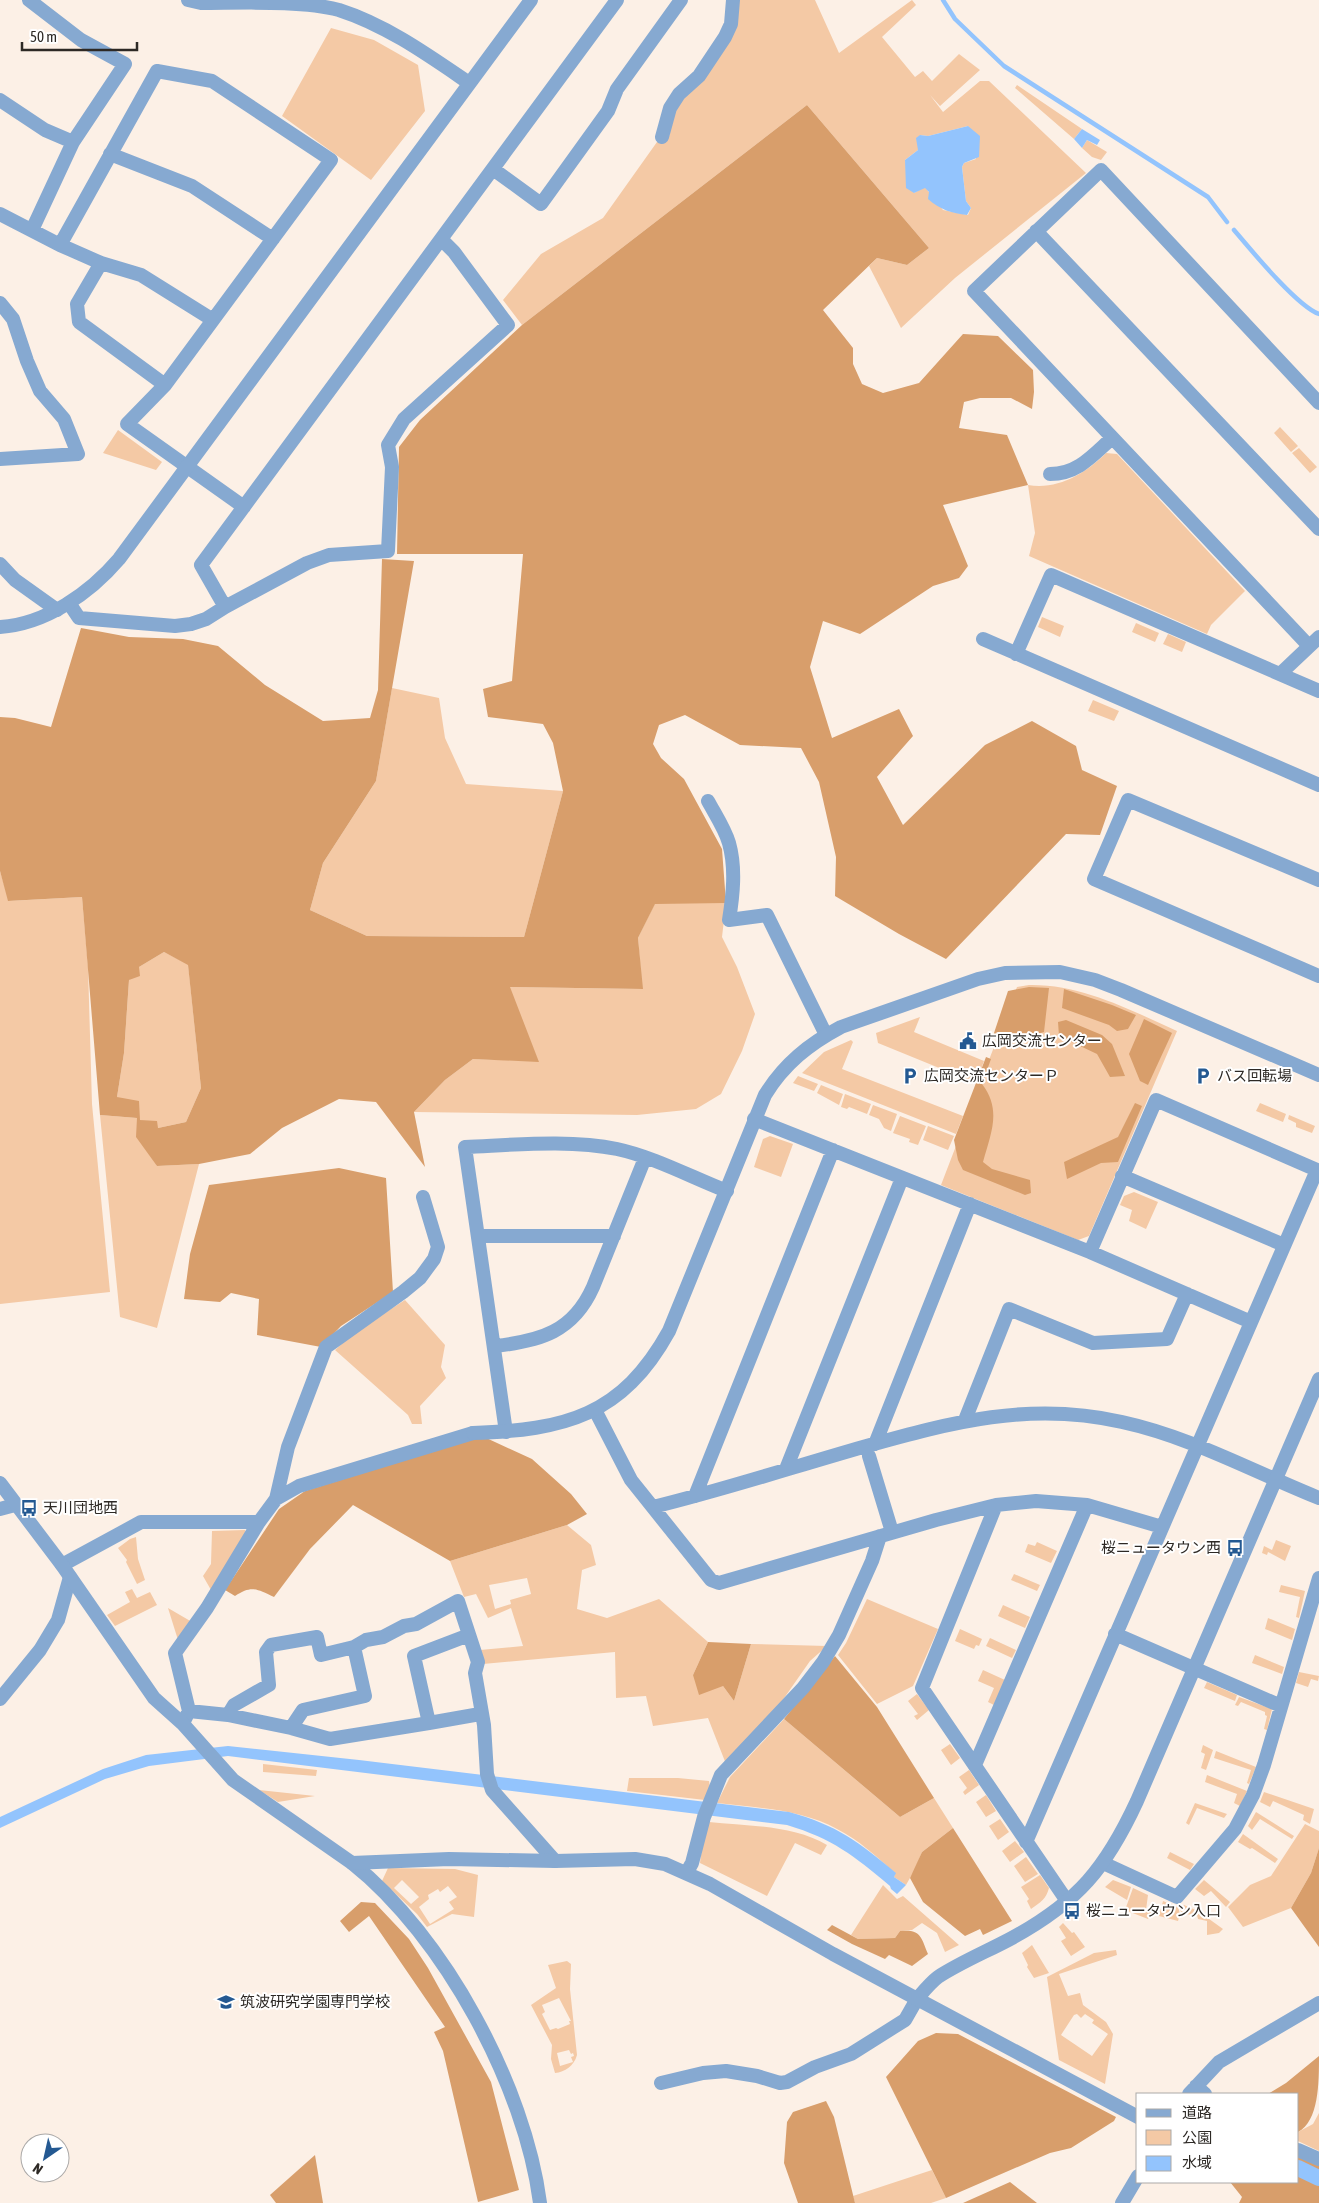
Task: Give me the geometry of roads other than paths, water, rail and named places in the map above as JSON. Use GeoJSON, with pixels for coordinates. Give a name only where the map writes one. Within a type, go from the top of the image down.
{"type":"FeatureCollection","features":[{"type":"Feature","properties":{"kind":"street"},"geometry":{"type":"LineString","coordinates":[[29,0],[82,40],[125,64],[73,142],[32,230]]}},
{"type":"Feature","properties":{"kind":"street"},"geometry":{"type":"LineString","coordinates":[[188,0],[201,3],[295,4],[338,10],[413,45],[469,83]]}},
{"type":"Feature","properties":{"kind":"street"},"geometry":{"type":"LineString","coordinates":[[0,627],[32,620],[56,610],[69,603],[106,574],[188,468],[531,0]]}},
{"type":"Feature","properties":{"kind":"street"},"geometry":{"type":"LineString","coordinates":[[225,607],[201,565],[617,0]]}},
{"type":"Feature","properties":{"kind":"street"},"geometry":{"type":"LineString","coordinates":[[493,169],[541,204],[608,111],[617,89],[681,0]]}},
{"type":"Feature","properties":{"kind":"street"},"geometry":{"type":"LineString","coordinates":[[662,137],[670,108],[679,94],[699,76],[725,37],[731,24],[733,0]]}},
{"type":"Feature","properties":{"kind":"street"},"geometry":{"type":"LineString","coordinates":[[60,245],[157,71],[212,81],[331,160],[164,385],[128,424],[244,507]]}},
{"type":"Feature","properties":{"kind":"street"},"geometry":{"type":"LineString","coordinates":[[0,100],[45,130],[73,142]]}},
{"type":"Feature","properties":{"kind":"street"},"geometry":{"type":"LineString","coordinates":[[110,154],[192,186],[272,239]]}},
{"type":"Feature","properties":{"kind":"street"},"geometry":{"type":"LineString","coordinates":[[1280,674],[1314,642],[1112,438],[974,290],[1102,170],[1319,403]]}},
{"type":"Feature","properties":{"kind":"street"},"geometry":{"type":"LineString","coordinates":[[0,214],[60,245],[101,263],[141,275],[212,320]]}},
{"type":"Feature","properties":{"kind":"street"},"geometry":{"type":"LineString","coordinates":[[1036,231],[1319,529]]}},
{"type":"Feature","properties":{"kind":"street"},"geometry":{"type":"LineString","coordinates":[[69,603],[79,618],[175,626],[206,619],[308,563],[329,555],[388,551],[392,467],[388,445],[404,419],[508,325],[454,252],[442,240]]}},
{"type":"Feature","properties":{"kind":"street"},"geometry":{"type":"LineString","coordinates":[[101,263],[77,304],[79,322],[164,385]]}},
{"type":"Feature","properties":{"kind":"street"},"geometry":{"type":"LineString","coordinates":[[0,303],[14,320],[27,361],[40,391],[64,419],[78,454],[0,459]]}},
{"type":"Feature","properties":{"kind":"street"},"geometry":{"type":"LineString","coordinates":[[1050,474],[1064,474],[1080,467],[1112,438]]}},
{"type":"Feature","properties":{"kind":"street"},"geometry":{"type":"LineString","coordinates":[[0,564],[15,580],[56,610]]}},
{"type":"Feature","properties":{"kind":"street"},"geometry":{"type":"LineString","coordinates":[[1016,654],[1051,575],[1319,691]]}},
{"type":"Feature","properties":{"kind":"street"},"geometry":{"type":"LineString","coordinates":[[983,640],[1319,785]]}},
{"type":"Feature","properties":{"kind":"street"},"geometry":{"type":"LineString","coordinates":[[1319,880],[1128,800],[1094,879],[1319,976]]}},
{"type":"Feature","properties":{"kind":"street"},"geometry":{"type":"LineString","coordinates":[[708,801],[728,841],[731,854],[733,878],[729,920],[767,915],[826,1035]]}},
{"type":"Feature","properties":{"kind":"street"},"geometry":{"type":"LineString","coordinates":[[276,1499],[299,1486],[474,1433],[506,1432],[551,1426],[595,1410],[617,1396],[635,1381],[655,1356],[678,1312],[754,1119],[775,1079],[792,1060],[826,1035],[867,1017],[978,979],[1005,973],[1049,971],[1075,975],[1112,987],[1319,1075]]}},
{"type":"Feature","properties":{"kind":"street"},"geometry":{"type":"LineString","coordinates":[[1026,1842],[1316,1170],[1156,1100],[1090,1252]]}},
{"type":"Feature","properties":{"kind":"street"},"geometry":{"type":"LineString","coordinates":[[754,1119],[1090,1252],[1251,1322]]}},
{"type":"Feature","properties":{"kind":"street"},"geometry":{"type":"LineString","coordinates":[[506,1432],[465,1147],[595,1145],[619,1149],[726,1191]]}},
{"type":"Feature","properties":{"kind":"street"},"geometry":{"type":"LineString","coordinates":[[695,1496],[833,1150]]}},
{"type":"Feature","properties":{"kind":"street"},"geometry":{"type":"LineString","coordinates":[[495,1346],[521,1343],[540,1338],[559,1330],[574,1317],[588,1298],[645,1158]]}},
{"type":"Feature","properties":{"kind":"street"},"geometry":{"type":"LineString","coordinates":[[1122,1176],[1284,1245]]}},
{"type":"Feature","properties":{"kind":"street"},"geometry":{"type":"LineString","coordinates":[[786,1469],[902,1178]]}},
{"type":"Feature","properties":{"kind":"street"},"geometry":{"type":"LineString","coordinates":[[183,1724],[189,1710],[175,1653],[207,1608],[259,1522],[276,1499],[288,1447],[326,1347],[403,1292],[420,1278],[434,1259],[438,1246],[422,1197]]}},
{"type":"Feature","properties":{"kind":"street"},"geometry":{"type":"LineString","coordinates":[[687,1872],[692,1863],[709,1802],[721,1775],[803,1688],[823,1662],[839,1636],[886,1534],[872,1450],[970,1204]]}},
{"type":"Feature","properties":{"kind":"street"},"geometry":{"type":"LineString","coordinates":[[478,1236],[614,1236]]}},
{"type":"Feature","properties":{"kind":"street"},"geometry":{"type":"LineString","coordinates":[[965,1420],[1009,1309],[1093,1343],[1168,1339],[1187,1294]]}},
{"type":"Feature","properties":{"kind":"street"},"geometry":{"type":"LineString","coordinates":[[661,2083],[703,2072],[726,2070],[780,2083],[787,2082],[815,2067],[851,2054],[905,2020],[917,1999],[937,1978],[1013,1938],[1067,1901],[1094,1876],[1123,1832],[1134,1808],[1319,1379]]}},
{"type":"Feature","properties":{"kind":"street"},"geometry":{"type":"LineString","coordinates":[[595,1410],[631,1480],[711,1580],[720,1583],[886,1534],[996,1505],[1036,1501],[1087,1505],[1162,1527]]}},
{"type":"Feature","properties":{"kind":"street"},"geometry":{"type":"LineString","coordinates":[[652,1507],[786,1469],[872,1450],[965,1420],[1046,1412],[1099,1417],[1149,1428],[1198,1446],[1319,1498]]}},
{"type":"Feature","properties":{"kind":"street"},"geometry":{"type":"LineString","coordinates":[[0,1483],[66,1571],[154,1698],[183,1724],[215,1762],[248,1792],[352,1863],[376,1884],[428,1941],[461,1994],[509,2087],[528,2148],[540,2203]]}},
{"type":"Feature","properties":{"kind":"street"},"geometry":{"type":"LineString","coordinates":[[0,1509],[15,1505]]}},
{"type":"Feature","properties":{"kind":"street"},"geometry":{"type":"LineString","coordinates":[[996,1505],[922,1688],[1067,1901]]}},
{"type":"Feature","properties":{"kind":"street"},"geometry":{"type":"LineString","coordinates":[[975,1765],[1087,1505]]}},
{"type":"Feature","properties":{"kind":"street"},"geometry":{"type":"LineString","coordinates":[[0,1699],[40,1650],[58,1620],[66,1571],[141,1522],[200,1520],[259,1522]]}},
{"type":"Feature","properties":{"kind":"street"},"geometry":{"type":"LineString","coordinates":[[1103,1863],[1176,1897],[1236,1829],[1259,1781],[1319,1578]]}},
{"type":"Feature","properties":{"kind":"street"},"geometry":{"type":"LineString","coordinates":[[228,1715],[234,1705],[269,1685],[266,1652],[271,1645],[317,1637],[321,1655],[354,1647],[366,1640],[383,1637],[404,1626],[416,1624],[458,1601],[478,1662],[475,1673],[480,1714],[484,1725],[487,1774],[493,1792],[555,1861]]}},
{"type":"Feature","properties":{"kind":"street"},"geometry":{"type":"LineString","coordinates":[[1115,1634],[1281,1706]]}},
{"type":"Feature","properties":{"kind":"street"},"geometry":{"type":"LineString","coordinates":[[429,1723],[414,1656],[469,1635]]}},
{"type":"Feature","properties":{"kind":"street"},"geometry":{"type":"LineString","coordinates":[[291,1728],[303,1710],[366,1696],[354,1647]]}},
{"type":"Feature","properties":{"kind":"street"},"geometry":{"type":"LineString","coordinates":[[189,1710],[228,1715],[291,1728],[330,1739],[480,1714]]}},
{"type":"Feature","properties":{"kind":"street"},"geometry":{"type":"LineString","coordinates":[[352,1863],[449,1859],[555,1861],[635,1859],[665,1864],[687,1872],[917,1999],[1136,2116]]}},
{"type":"Feature","properties":{"kind":"street"},"geometry":{"type":"LineString","coordinates":[[1197,2091],[1219,2062],[1319,2003]]}},
{"type":"Feature","properties":{"kind":"street"},"geometry":{"type":"LineString","coordinates":[[1299,2150],[1319,2159]]}},
{"type":"Feature","properties":{"kind":"street"},"geometry":{"type":"LineString","coordinates":[[1122,2203],[1136,2179]]}},
{"type":"Feature","properties":{"kind":"water"},"geometry":{"type":"Polygon","coordinates":[[[968,126],[980,136],[979,157],[964,163],[962,167],[966,201],[971,208],[967,215],[951,212],[937,206],[928,199],[929,192],[925,188],[914,193],[906,188],[905,160],[918,150],[916,138],[920,135],[928,136],[968,126]]]}},
{"type":"Feature","properties":{"kind":"water"},"geometry":{"type":"Polygon","coordinates":[[[1082,129],[1100,140],[1097,145],[1087,140],[1082,148],[1074,139],[1082,129]]]}},
{"type":"Feature","properties":{"kind":"water"},"geometry":{"type":"Polygon","coordinates":[[[228,1746],[789,1812],[821,1823],[847,1836],[896,1873],[894,1877],[906,1885],[897,1894],[877,1875],[842,1849],[817,1836],[787,1825],[228,1756],[149,1766],[105,1779],[0,1828],[0,1817],[103,1769],[146,1755],[228,1746]]]}},
{"type":"Feature","properties":{"kind":"waterway"},"geometry":{"type":"LineString","coordinates":[[943,0],[955,19],[1004,66],[1208,197],[1227,222]]}},
{"type":"Feature","properties":{"kind":"waterway"},"geometry":{"type":"LineString","coordinates":[[1234,230],[1287,289],[1310,309],[1319,314]]}},
{"type":"Feature","properties":{"kind":"waterway"},"geometry":{"type":"LineString","coordinates":[[1299,2168],[1319,2178]]}},
{"type":"Feature","properties":{"kind":"place","name":"広岡交流センター"},"geometry":{"type":"Point","coordinates":[968,1041]}},
{"type":"Feature","properties":{"kind":"place","name":"広岡交流センターＰ"},"geometry":{"type":"Point","coordinates":[910,1076]}},
{"type":"Feature","properties":{"kind":"place","name":"バス回転場"},"geometry":{"type":"Point","coordinates":[1203,1076]}},
{"type":"Feature","properties":{"kind":"place","name":"天川団地西"},"geometry":{"type":"Point","coordinates":[29,1508]}},
{"type":"Feature","properties":{"kind":"place","name":"桜ニュータウン西"},"geometry":{"type":"Point","coordinates":[1235,1548]}},
{"type":"Feature","properties":{"kind":"place","name":"桜ニュータウン入口"},"geometry":{"type":"Point","coordinates":[1072,1911]}},
{"type":"Feature","properties":{"kind":"place","name":"筑波研究学園専門学校"},"geometry":{"type":"Point","coordinates":[226,2002]}}]}
